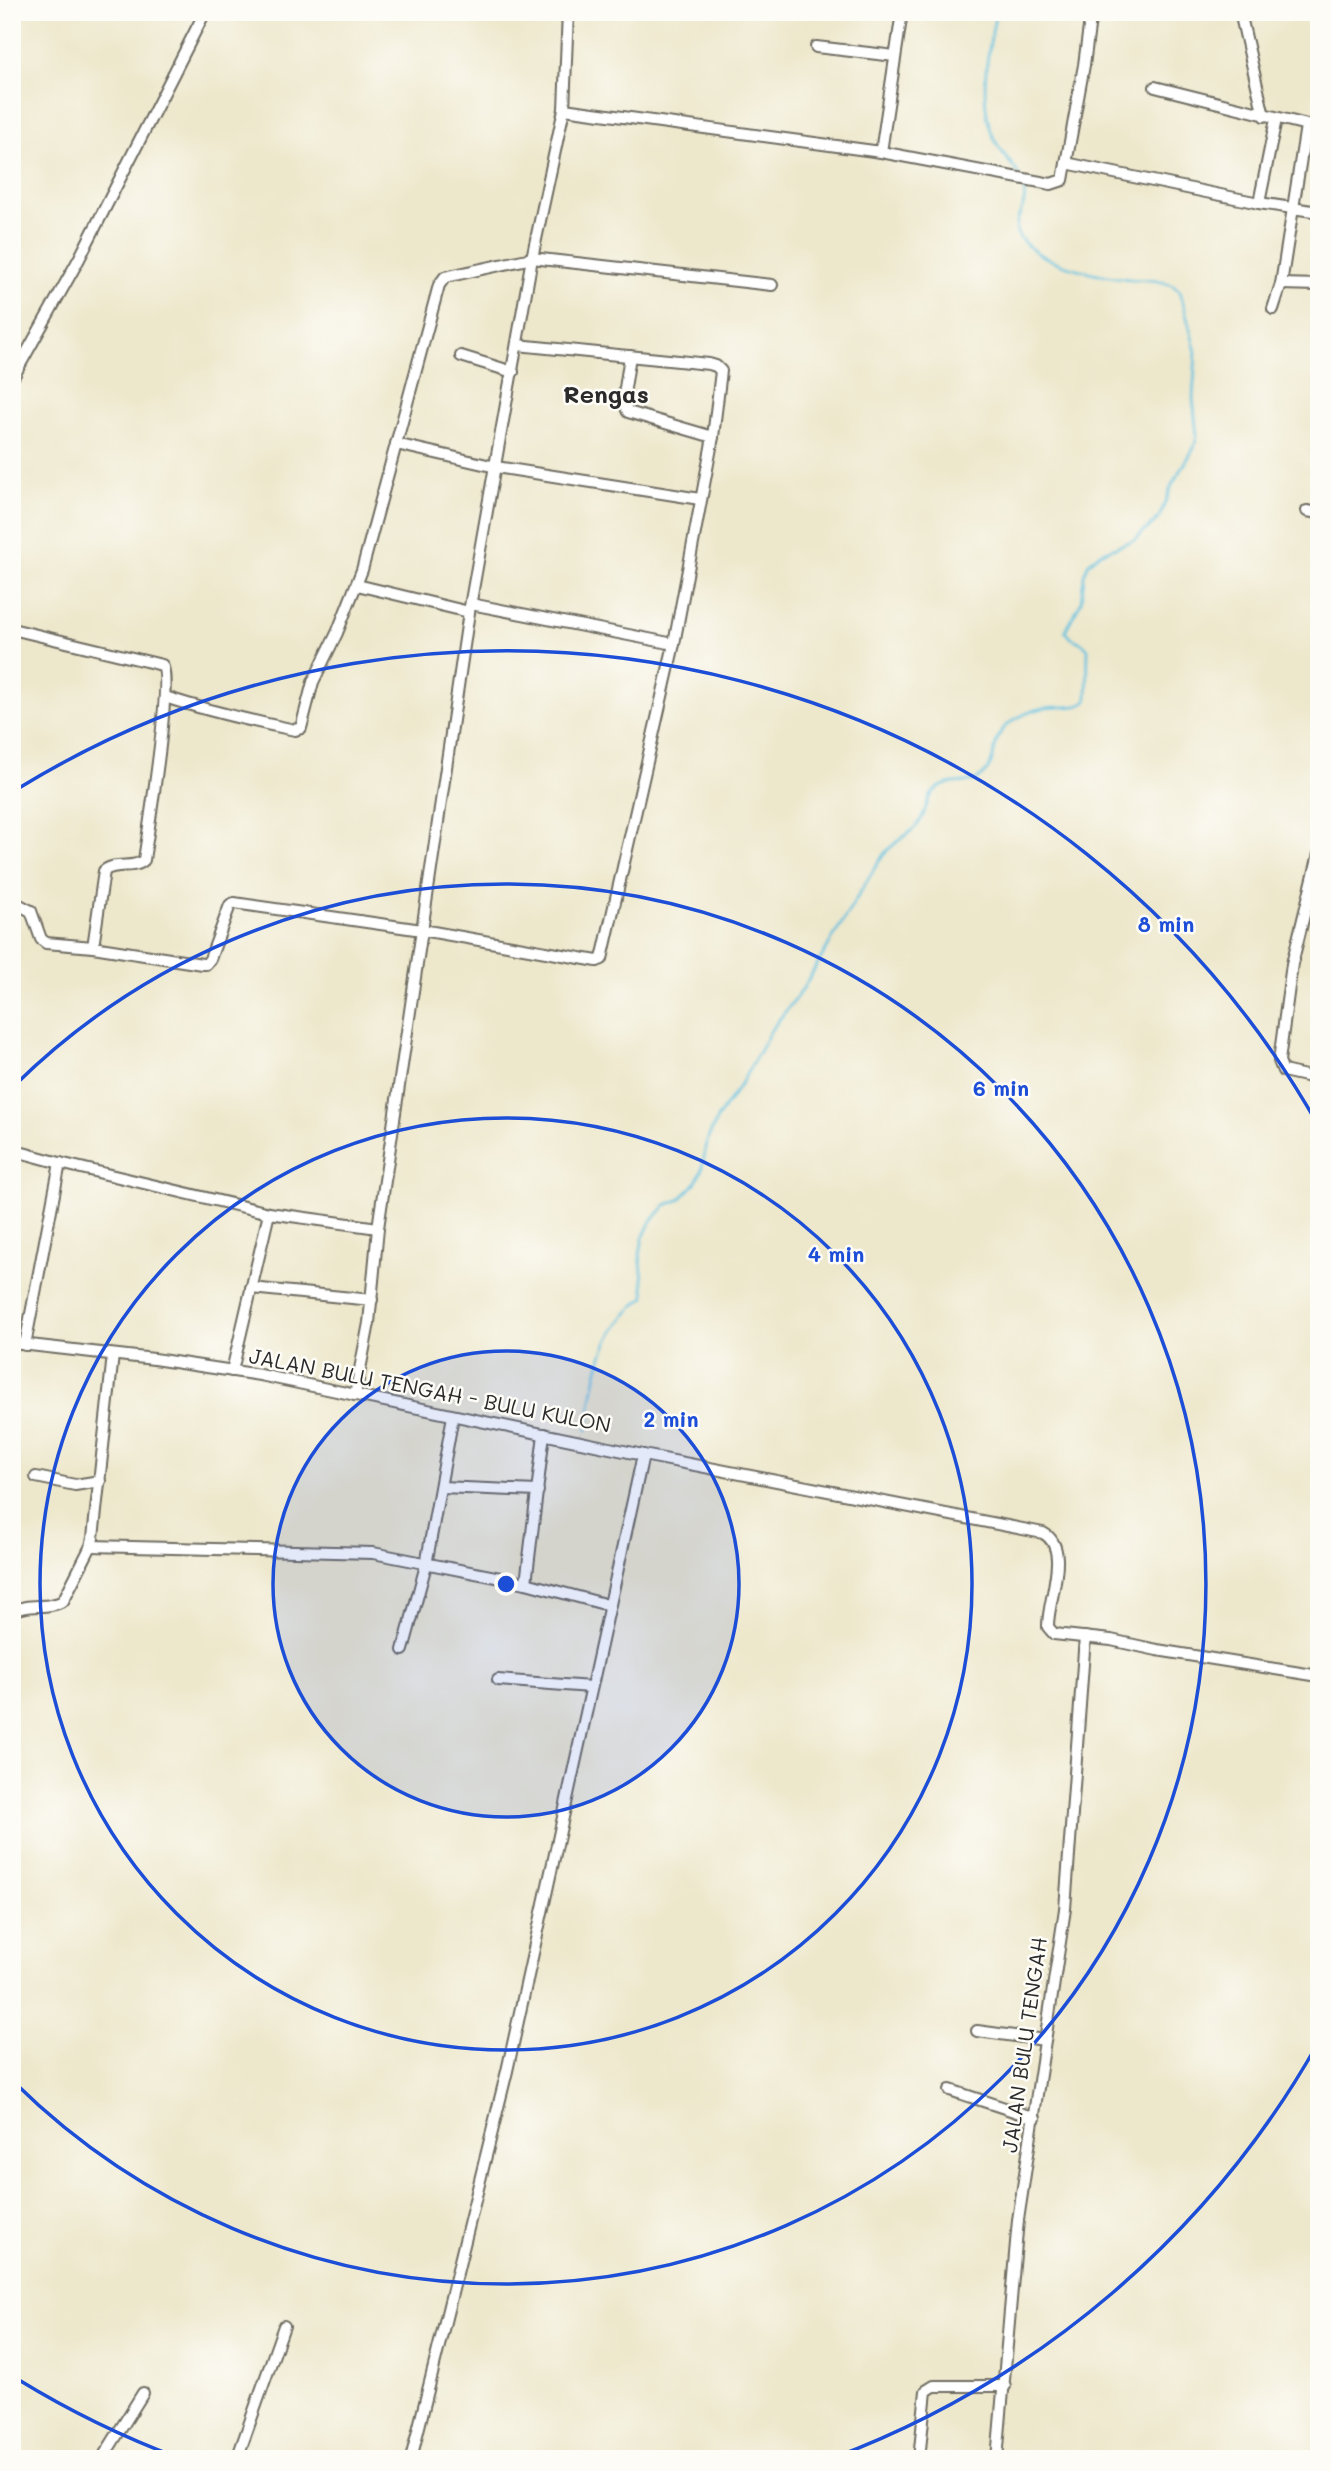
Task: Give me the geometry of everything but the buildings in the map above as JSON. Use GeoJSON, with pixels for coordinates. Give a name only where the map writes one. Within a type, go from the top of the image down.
{"type":"FeatureCollection","features":[{"type":"Feature","properties":{"kind":"street"},"geometry":{"type":"LineString","coordinates":[[12,379],[79,259],[205,12]]}},
{"type":"Feature","properties":{"kind":"street"},"geometry":{"type":"LineString","coordinates":[[355,1395],[372,1300],[377,1228],[470,608],[532,258],[564,109],[568,12]]}},
{"type":"Feature","properties":{"kind":"street"},"geometry":{"type":"LineString","coordinates":[[881,152],[902,12]]}},
{"type":"Feature","properties":{"kind":"street"},"geometry":{"type":"LineString","coordinates":[[564,109],[881,152],[1051,184],[1063,180],[1091,12]]}},
{"type":"Feature","properties":{"kind":"street"},"geometry":{"type":"LineString","coordinates":[[1240,12],[1270,117],[1259,203]]}},
{"type":"Feature","properties":{"kind":"street"},"geometry":{"type":"LineString","coordinates":[[816,47],[895,56]]}},
{"type":"Feature","properties":{"kind":"street"},"geometry":{"type":"LineString","coordinates":[[1155,87],[1319,128]]}},
{"type":"Feature","properties":{"kind":"street"},"geometry":{"type":"LineString","coordinates":[[1273,309],[1281,284],[1306,126]]}},
{"type":"Feature","properties":{"kind":"street"},"geometry":{"type":"LineString","coordinates":[[1066,163],[1259,203],[1319,212]]}},
{"type":"Feature","properties":{"kind":"street"},"geometry":{"type":"LineString","coordinates":[[165,697],[204,710],[256,722],[295,730],[301,728],[313,682],[357,585],[442,280],[450,274],[532,258],[772,285]]}},
{"type":"Feature","properties":{"kind":"street"},"geometry":{"type":"LineString","coordinates":[[1281,284],[1319,285]]}},
{"type":"Feature","properties":{"kind":"street"},"geometry":{"type":"LineString","coordinates":[[12,901],[31,912],[41,939],[46,943],[93,947],[206,964],[230,905],[234,903],[422,930],[597,961],[602,959],[674,644],[713,437],[721,371],[716,366],[517,345]]}},
{"type":"Feature","properties":{"kind":"street"},"geometry":{"type":"LineString","coordinates":[[461,356],[513,372]]}},
{"type":"Feature","properties":{"kind":"street"},"geometry":{"type":"LineString","coordinates":[[630,356],[623,401],[628,412],[713,437]]}},
{"type":"Feature","properties":{"kind":"street"},"geometry":{"type":"LineString","coordinates":[[396,444],[496,467],[700,499]]}},
{"type":"Feature","properties":{"kind":"street"},"geometry":{"type":"LineString","coordinates":[[357,585],[674,644]]}},
{"type":"Feature","properties":{"kind":"street"},"geometry":{"type":"LineString","coordinates":[[12,629],[162,664],[166,670],[165,697],[144,860],[137,865],[113,865],[104,870],[93,947]]}},
{"type":"Feature","properties":{"kind":"street"},"geometry":{"type":"LineString","coordinates":[[1319,854],[1292,964],[1279,1061],[1283,1071],[1319,1080]]}},
{"type":"Feature","properties":{"kind":"street"},"geometry":{"type":"LineString","coordinates":[[12,1150],[269,1213],[377,1228]]}},
{"type":"Feature","properties":{"kind":"street"},"geometry":{"type":"LineString","coordinates":[[24,1345],[60,1163]]}},
{"type":"Feature","properties":{"kind":"street"},"geometry":{"type":"LineString","coordinates":[[232,1371],[269,1213]]}},
{"type":"Feature","properties":{"kind":"street"},"geometry":{"type":"LineString","coordinates":[[251,1288],[372,1300]]}},
{"type":"Feature","properties":{"kind":"street","name":"JALAN BULU TENGAH - BULU KULON"},"geometry":{"type":"LineString","coordinates":[[12,1343],[232,1371],[1044,1533],[1055,1542],[1057,1554],[1048,1627],[1054,1634],[1319,1676]]}},
{"type":"Feature","properties":{"kind":"street"},"geometry":{"type":"LineString","coordinates":[[12,1612],[24,1607],[50,1606],[64,1601],[91,1546],[113,1355]]}},
{"type":"Feature","properties":{"kind":"street"},"geometry":{"type":"LineString","coordinates":[[403,1650],[426,1565],[453,1416]]}},
{"type":"Feature","properties":{"kind":"street"},"geometry":{"type":"LineString","coordinates":[[526,1583],[544,1434]]}},
{"type":"Feature","properties":{"kind":"street"},"geometry":{"type":"LineString","coordinates":[[411,2459],[507,2071],[643,1455]]}},
{"type":"Feature","properties":{"kind":"street"},"geometry":{"type":"LineString","coordinates":[[36,1477],[75,1485],[100,1481]]}},
{"type":"Feature","properties":{"kind":"street"},"geometry":{"type":"LineString","coordinates":[[441,1487],[538,1491]]}},
{"type":"Feature","properties":{"kind":"street"},"geometry":{"type":"LineString","coordinates":[[91,1546],[363,1553],[526,1583],[608,1605]]}},
{"type":"Feature","properties":{"kind":"street","name":"JALAN BULU TENGAH"},"geometry":{"type":"LineString","coordinates":[[997,2459],[1018,2220],[1065,1909],[1085,1637]]}},
{"type":"Feature","properties":{"kind":"street"},"geometry":{"type":"LineString","coordinates":[[498,1680],[591,1687]]}},
{"type":"Feature","properties":{"kind":"street"},"geometry":{"type":"LineString","coordinates":[[977,2031],[1045,2040]]}},
{"type":"Feature","properties":{"kind":"street"},"geometry":{"type":"LineString","coordinates":[[950,2090],[1035,2118]]}},
{"type":"Feature","properties":{"kind":"street"},"geometry":{"type":"LineString","coordinates":[[237,2459],[284,2326]]}},
{"type":"Feature","properties":{"kind":"street"},"geometry":{"type":"LineString","coordinates":[[919,2459],[926,2391],[945,2386],[1005,2386]]}},
{"type":"Feature","properties":{"kind":"street"},"geometry":{"type":"LineString","coordinates":[[103,2458],[143,2393]]}},
{"type":"Feature","properties":{"kind":"waterway"},"geometry":{"type":"LineString","coordinates":[[996,12],[986,76],[986,108],[996,143],[1019,175]]}},
{"type":"Feature","properties":{"kind":"waterway"},"geometry":{"type":"LineString","coordinates":[[587,1430],[597,1374],[608,1340],[629,1311],[645,1297],[640,1254],[650,1223],[666,1205],[679,1200],[694,1185],[701,1172],[708,1138],[718,1117],[742,1082],[771,1030],[802,990],[880,859],[919,823],[935,791],[946,784],[980,778],[992,761],[1000,734],[1014,720],[1036,710],[1078,705],[1087,701],[1088,649],[1065,631],[1081,602],[1088,564],[1100,553],[1134,540],[1159,518],[1172,485],[1194,448],[1197,436],[1193,398],[1196,352],[1180,291],[1163,282],[1084,271],[1037,253],[1025,244],[1017,233],[1017,220],[1024,199],[1022,181]]}},
{"type":"Feature","properties":{"kind":"district","name":"Rengas"},"geometry":{"type":"Point","coordinates":[606,395]}}]}
